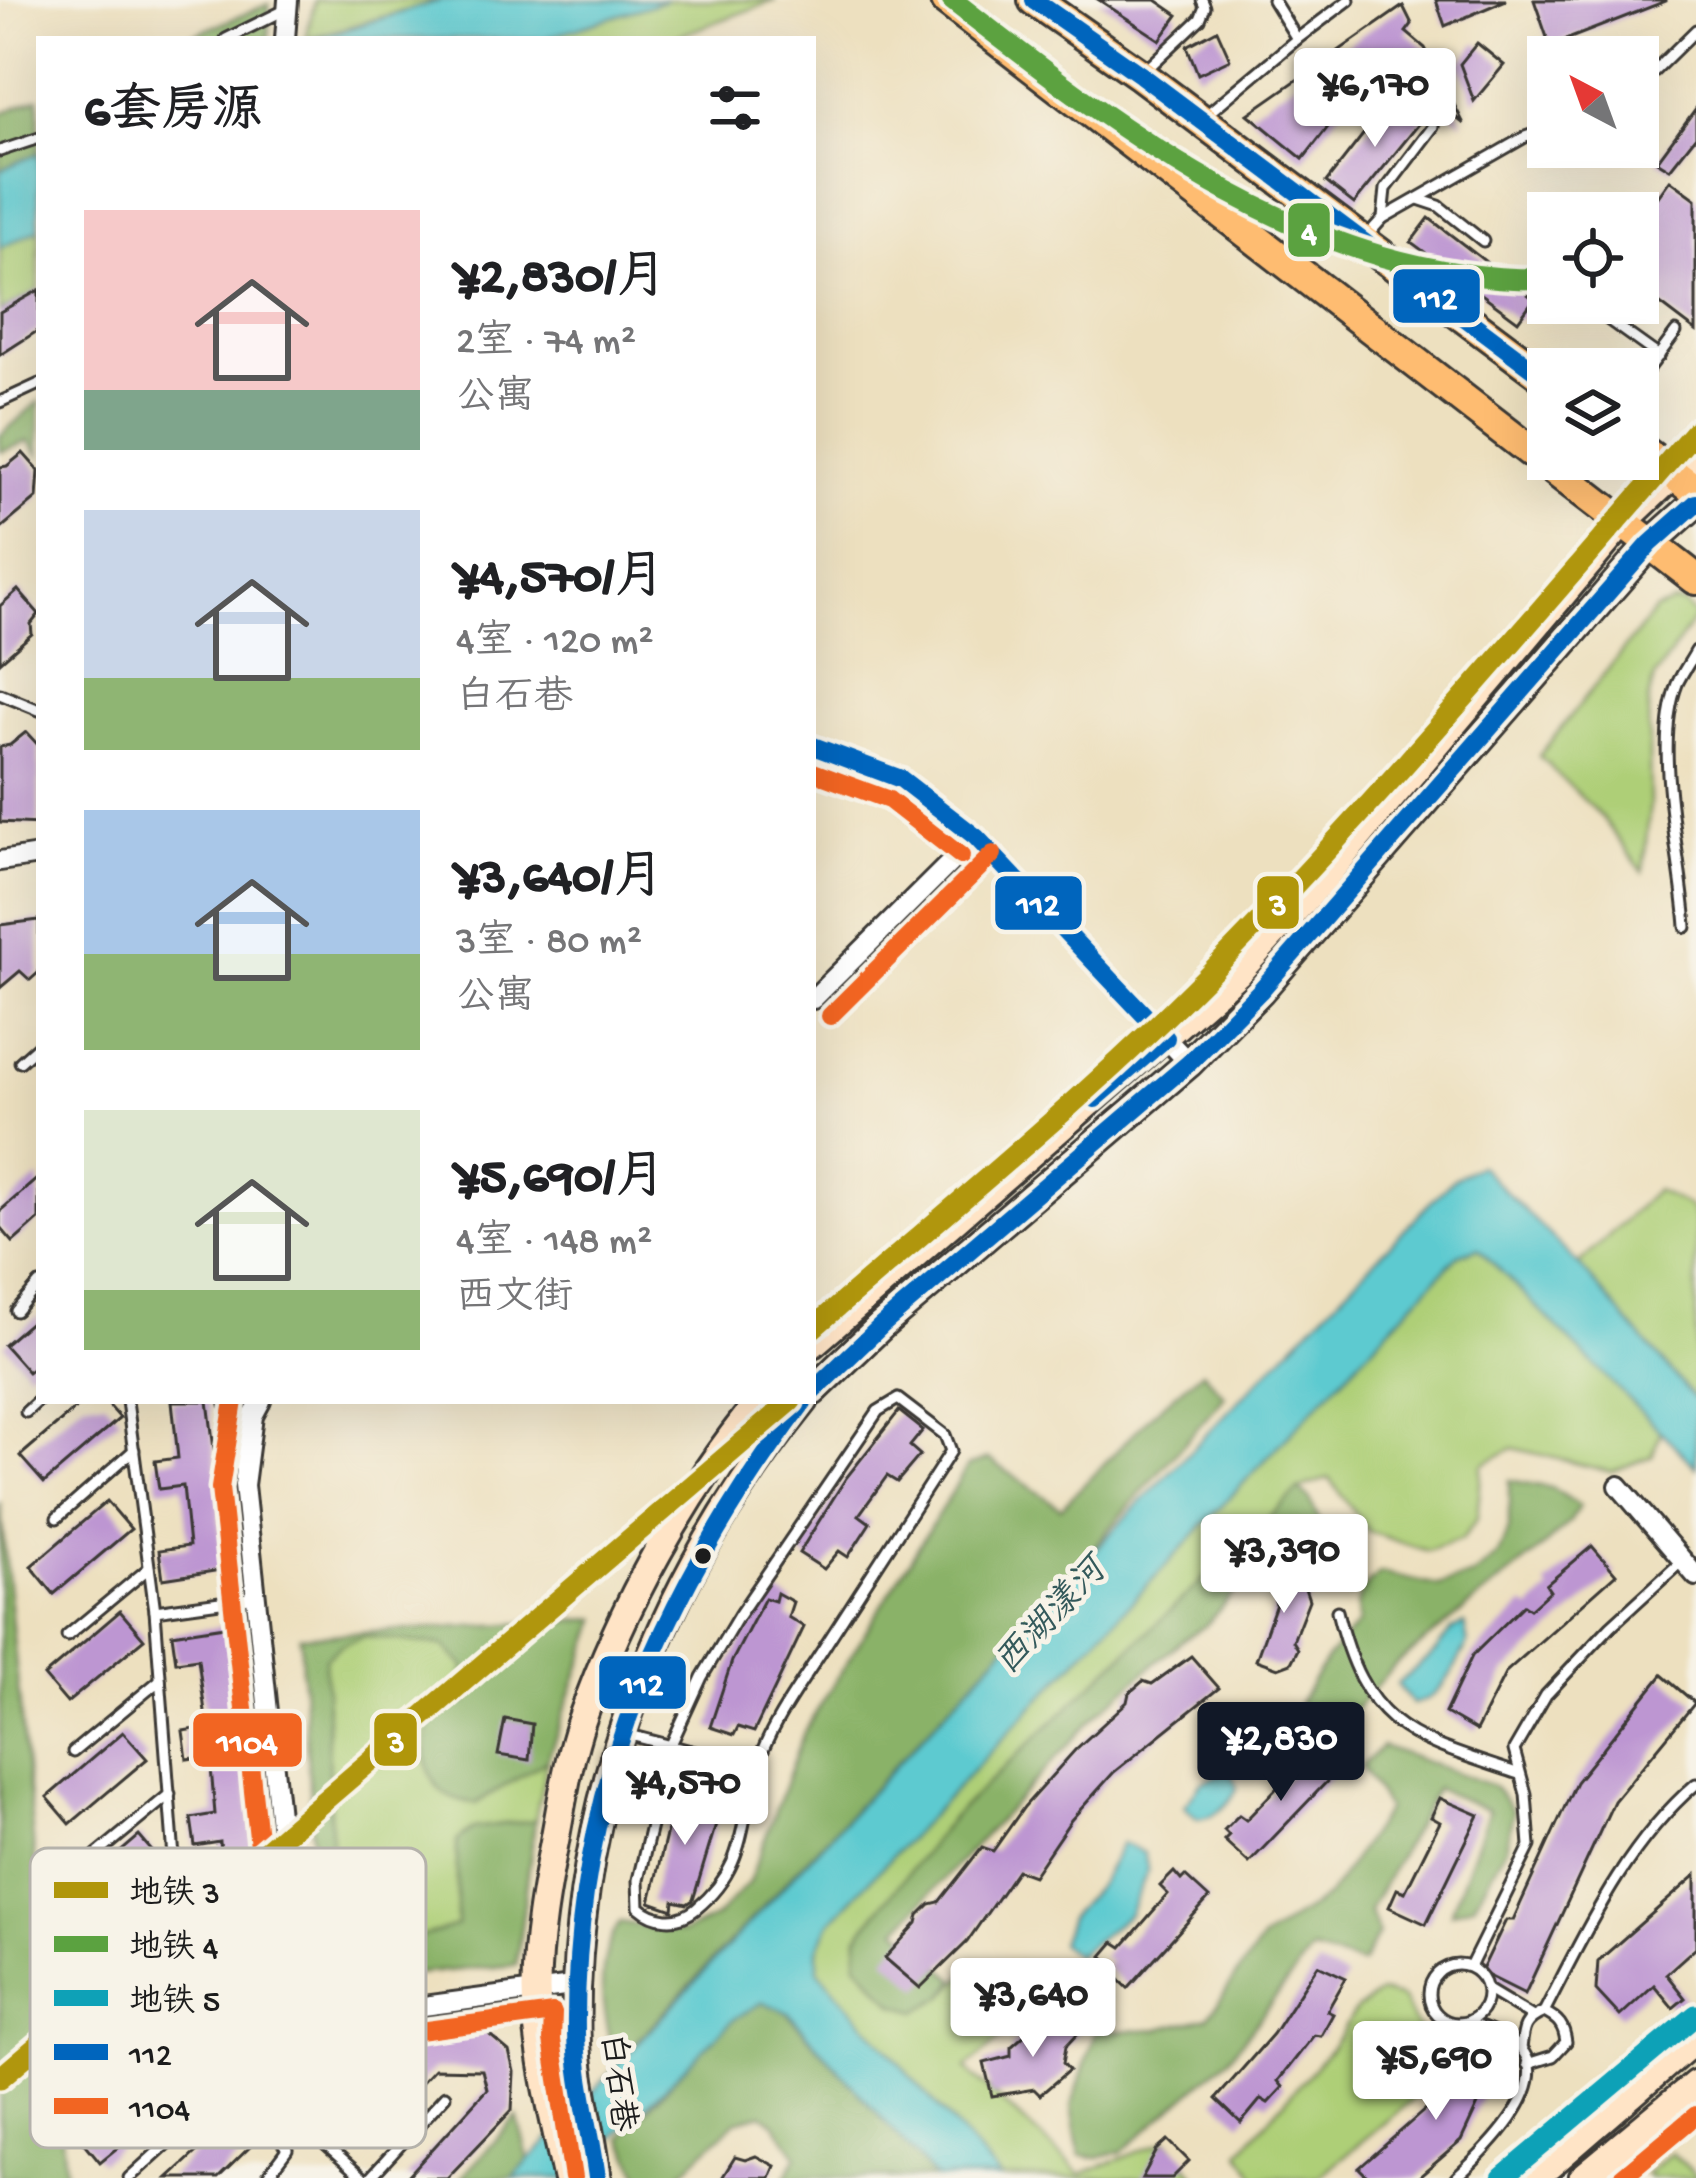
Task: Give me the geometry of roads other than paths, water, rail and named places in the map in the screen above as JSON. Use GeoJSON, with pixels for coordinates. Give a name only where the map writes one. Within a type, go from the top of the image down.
{"type":"FeatureCollection","features":[{"type":"Feature","properties":{"kind":"main road"},"geometry":{"type":"LineString","coordinates":[[946,0],[1696,579]]}},
{"type":"Feature","properties":{"kind":"main road"},"geometry":{"type":"LineString","coordinates":[[1034,0],[1201,120],[1373,230],[1527,362]]}},
{"type":"Feature","properties":{"kind":"main road"},"geometry":{"type":"LineString","coordinates":[[816,1340],[1238,972],[1319,883],[1622,523],[1689,473],[1659,458]]}},
{"type":"Feature","properties":{"kind":"main road"},"geometry":{"type":"LineString","coordinates":[[816,1388],[881,1326],[1190,1064],[1260,991],[1650,544],[1696,503]]}},
{"type":"Feature","properties":{"kind":"main road","name":"白石巷"},"geometry":{"type":"LineString","coordinates":[[567,2178],[549,2093],[536,1990],[545,1888],[582,1720],[625,1617],[710,1462],[758,1404]]}},
{"type":"Feature","properties":{"kind":"main road","name":"白石巷"},"geometry":{"type":"LineString","coordinates":[[597,2173],[576,2036],[586,1880],[610,1761],[644,1672],[700,1555],[752,1466],[802,1404]]}},
{"type":"Feature","properties":{"kind":"main road"},"geometry":{"type":"LineString","coordinates":[[1534,2178],[1696,2038]]}},
{"type":"Feature","properties":{"kind":"main road"},"geometry":{"type":"LineString","coordinates":[[1583,2178],[1696,2084]]}},
{"type":"Feature","properties":{"kind":"street"},"geometry":{"type":"LineString","coordinates":[[285,36],[286,5]]}},
{"type":"Feature","properties":{"kind":"street"},"geometry":{"type":"LineString","coordinates":[[816,747],[901,778],[976,837],[1190,1064]]}},
{"type":"Feature","properties":{"kind":"street"},"geometry":{"type":"LineString","coordinates":[[816,996],[976,837]]}},
{"type":"Feature","properties":{"kind":"street"},"geometry":{"type":"LineString","coordinates":[[0,861],[36,855]]}},
{"type":"Feature","properties":{"kind":"street"},"geometry":{"type":"LineString","coordinates":[[230,1404],[244,1485],[282,1848]]}},
{"type":"Feature","properties":{"kind":"street"},"geometry":{"type":"LineString","coordinates":[[244,1485],[253,1415],[259,1404]]}},
{"type":"Feature","properties":{"kind":"street"},"geometry":{"type":"LineString","coordinates":[[1619,1486],[1689,1568]]}},
{"type":"Feature","properties":{"kind":"street"},"geometry":{"type":"LineString","coordinates":[[426,2005],[579,1985]]}},
{"type":"Feature","properties":{"kind":"lane"},"geometry":{"type":"LineString","coordinates":[[1141,75],[1200,19],[1205,7],[1202,0]]}},
{"type":"Feature","properties":{"kind":"lane"},"geometry":{"type":"LineString","coordinates":[[1273,0],[1297,39]]}},
{"type":"Feature","properties":{"kind":"lane"},"geometry":{"type":"LineString","coordinates":[[1201,120],[1349,0]]}},
{"type":"Feature","properties":{"kind":"lane"},"geometry":{"type":"LineString","coordinates":[[231,36],[286,5]]}},
{"type":"Feature","properties":{"kind":"lane"},"geometry":{"type":"LineString","coordinates":[[1659,66],[1696,30]]}},
{"type":"Feature","properties":{"kind":"lane"},"geometry":{"type":"LineString","coordinates":[[1373,230],[1386,189],[1433,127],[1434,117],[1388,78]]}},
{"type":"Feature","properties":{"kind":"lane"},"geometry":{"type":"LineString","coordinates":[[1373,230],[1527,136]]}},
{"type":"Feature","properties":{"kind":"lane"},"geometry":{"type":"LineString","coordinates":[[0,151],[36,139]]}},
{"type":"Feature","properties":{"kind":"lane"},"geometry":{"type":"LineString","coordinates":[[1418,199],[1439,206],[1483,241]]}},
{"type":"Feature","properties":{"kind":"lane"},"geometry":{"type":"LineString","coordinates":[[1615,324],[1648,348]]}},
{"type":"Feature","properties":{"kind":"lane"},"geometry":{"type":"LineString","coordinates":[[1659,356],[1676,332]]}},
{"type":"Feature","properties":{"kind":"lane"},"geometry":{"type":"LineString","coordinates":[[0,402],[36,386]]}},
{"type":"Feature","properties":{"kind":"lane"},"geometry":{"type":"LineString","coordinates":[[1686,927],[1670,802],[1670,724],[1676,687],[1696,651]]}},
{"type":"Feature","properties":{"kind":"lane"},"geometry":{"type":"LineString","coordinates":[[0,694],[36,709]]}},
{"type":"Feature","properties":{"kind":"lane"},"geometry":{"type":"LineString","coordinates":[[1682,886],[1696,886]]}},
{"type":"Feature","properties":{"kind":"lane"},"geometry":{"type":"LineString","coordinates":[[20,1062],[36,1048]]}},
{"type":"Feature","properties":{"kind":"lane"},"geometry":{"type":"LineString","coordinates":[[16,1311],[36,1288]]}},
{"type":"Feature","properties":{"kind":"lane"},"geometry":{"type":"LineString","coordinates":[[898,1399],[945,1435],[951,1451],[786,1708],[756,1768],[741,1850],[693,1913],[668,1920],[649,1916],[639,1907],[638,1880],[670,1747],[702,1677],[739,1615],[878,1411],[898,1399]]}},
{"type":"Feature","properties":{"kind":"lane"},"geometry":{"type":"LineString","coordinates":[[26,1412],[36,1403]]}},
{"type":"Feature","properties":{"kind":"lane"},"geometry":{"type":"LineString","coordinates":[[127,1404],[155,1611],[174,1848]]}},
{"type":"Feature","properties":{"kind":"lane"},"geometry":{"type":"LineString","coordinates":[[57,1518],[134,1450]]}},
{"type":"Feature","properties":{"kind":"lane"},"geometry":{"type":"LineString","coordinates":[[67,1636],[149,1568]]}},
{"type":"Feature","properties":{"kind":"lane"},"geometry":{"type":"LineString","coordinates":[[1470,1967],[1530,1846],[1526,1794],[1514,1750],[1546,1695],[1611,1625],[1689,1568]]}},
{"type":"Feature","properties":{"kind":"lane"},"geometry":{"type":"LineString","coordinates":[[155,1611],[256,1597]]}},
{"type":"Feature","properties":{"kind":"lane"},"geometry":{"type":"LineString","coordinates":[[1336,1611],[1355,1669],[1393,1724],[1422,1742],[1519,1774]]}},
{"type":"Feature","properties":{"kind":"lane"},"geometry":{"type":"LineString","coordinates":[[73,1753],[160,1680]]}},
{"type":"Feature","properties":{"kind":"lane"},"geometry":{"type":"LineString","coordinates":[[621,1733],[756,1768]]}},
{"type":"Feature","properties":{"kind":"lane"},"geometry":{"type":"LineString","coordinates":[[1456,2178],[1494,2144],[1517,2111],[1527,2080],[1521,2049],[1523,2026],[1538,2015],[1625,1865],[1696,1784]]}},
{"type":"Feature","properties":{"kind":"lane"},"geometry":{"type":"LineString","coordinates":[[104,1848],[170,1794]]}},
{"type":"Feature","properties":{"kind":"lane"},"geometry":{"type":"LineString","coordinates":[[1470,1967],[1487,1990],[1484,2009],[1459,2024],[1440,2017],[1429,1992],[1443,1969],[1470,1967]]}},
{"type":"Feature","properties":{"kind":"lane"},"geometry":{"type":"LineString","coordinates":[[1487,1990],[1557,2019],[1566,2042],[1553,2056],[1527,2063]]}},
{"type":"Feature","properties":{"kind":"lane"},"geometry":{"type":"LineString","coordinates":[[1468,2021],[1521,2049]]}},
{"type":"Feature","properties":{"kind":"lane"},"geometry":{"type":"LineString","coordinates":[[426,2116],[445,2096]]}},
{"type":"Feature","properties":{"kind":"lane"},"geometry":{"type":"LineString","coordinates":[[129,2178],[163,2148]]}},
{"type":"Feature","properties":{"kind":"lane"},"geometry":{"type":"LineString","coordinates":[[266,2178],[286,2148]]}},
{"type":"Feature","properties":{"kind":"lane"},"geometry":{"type":"LineString","coordinates":[[330,2148],[366,2178],[395,2148]]}},
{"type":"Feature","properties":{"kind":"water"},"geometry":{"type":"Polygon","coordinates":[[[442,0],[667,0],[552,36],[324,36],[442,0]]]}},
{"type":"Feature","properties":{"kind":"water"},"geometry":{"type":"Polygon","coordinates":[[[36,154],[36,230],[0,248],[0,170],[36,154]]]}},
{"type":"Feature","properties":{"kind":"water","name":"西湖漾河"},"geometry":{"type":"Polygon","coordinates":[[[1479,1165],[1578,1264],[1696,1401],[1696,1467],[1478,1248],[1459,1254],[830,1922],[818,1949],[818,1970],[1000,2178],[935,2178],[789,2013],[763,2002],[734,2019],[573,2178],[513,2178],[1109,1535],[1453,1179],[1479,1165]]]}},
{"type":"Feature","properties":{"kind":"water"},"geometry":{"type":"Polygon","coordinates":[[[1464,1624],[1468,1644],[1452,1672],[1439,1690],[1412,1704],[1397,1684],[1435,1652],[1452,1629],[1464,1624]]]}},
{"type":"Feature","properties":{"kind":"water"},"geometry":{"type":"Polygon","coordinates":[[[1231,1769],[1237,1788],[1230,1800],[1222,1810],[1197,1819],[1184,1806],[1201,1783],[1231,1769]]]}},
{"type":"Feature","properties":{"kind":"water"},"geometry":{"type":"Polygon","coordinates":[[[1122,1843],[1144,1853],[1148,1870],[1129,1914],[1076,1956],[1060,1943],[1069,1918],[1100,1883],[1122,1843]]]}},
{"type":"Feature","properties":{"kind":"metro line","name":"4"},"geometry":{"type":"LineString","coordinates":[[952,0],[1085,101],[1228,192],[1303,228],[1381,256],[1463,274],[1527,278]]}},
{"type":"Feature","properties":{"kind":"metro line","name":"3"},"geometry":{"type":"LineString","coordinates":[[816,1325],[1062,1113],[1206,977],[1394,776],[1696,430]]}},
{"type":"Feature","properties":{"kind":"metro line","name":"3"},"geometry":{"type":"LineString","coordinates":[[269,1848],[787,1404]]}},
{"type":"Feature","properties":{"kind":"metro line","name":"5"},"geometry":{"type":"LineString","coordinates":[[1502,2178],[1696,2015]]}},
{"type":"Feature","properties":{"kind":"metro line","name":"3"},"geometry":{"type":"LineString","coordinates":[[0,2078],[30,2052]]}}]}
